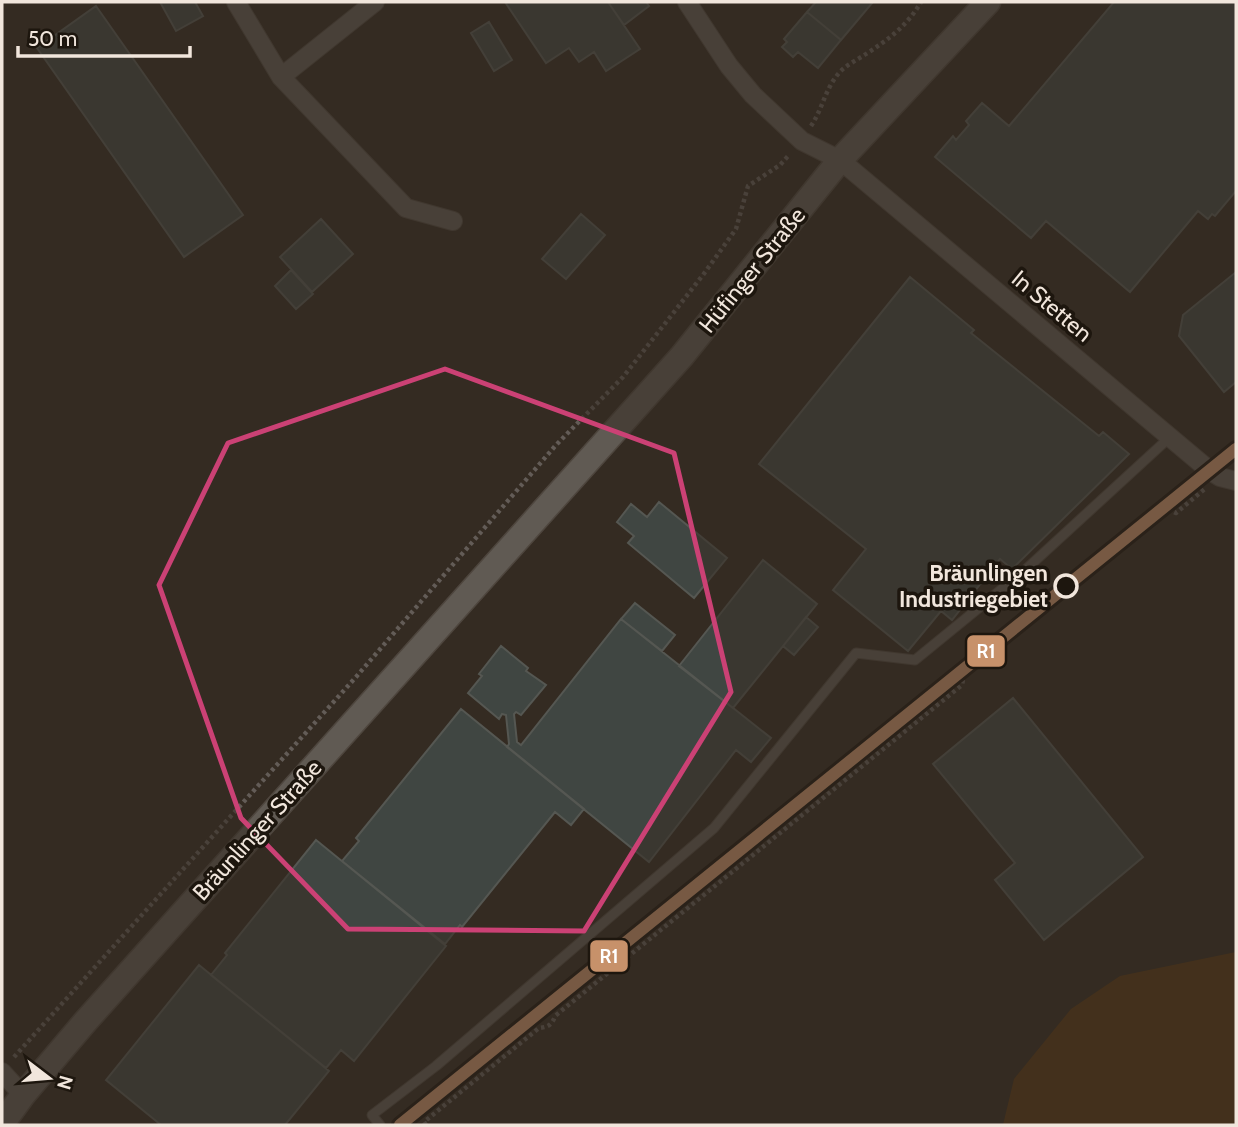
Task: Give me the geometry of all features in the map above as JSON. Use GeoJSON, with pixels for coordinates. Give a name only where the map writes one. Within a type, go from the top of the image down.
{"type":"FeatureCollection","features":[{"type":"Feature","properties":{"kind":"main road","name":"Hüfinger Straße"},"geometry":{"type":"LineString","coordinates":[[516,540],[682,356],[841,160],[988,2]]}},
{"type":"Feature","properties":{"kind":"main road","name":"Bräunlinger Straße"},"geometry":{"type":"LineString","coordinates":[[2,1124],[23,1094],[516,540]]}},
{"type":"Feature","properties":{"kind":"street"},"geometry":{"type":"LineString","coordinates":[[236,2],[281,77],[406,208],[453,221]]}},
{"type":"Feature","properties":{"kind":"street"},"geometry":{"type":"LineString","coordinates":[[281,77],[375,2]]}},
{"type":"Feature","properties":{"kind":"street","name":"In Stetten"},"geometry":{"type":"LineString","coordinates":[[687,2],[729,66],[753,95],[802,141],[841,160],[1170,437],[1220,477],[1236,481]]}},
{"type":"Feature","properties":{"kind":"street"},"geometry":{"type":"LineString","coordinates":[[6,1066],[23,1094]]}},
{"type":"Feature","properties":{"kind":"lane"},"geometry":{"type":"LineString","coordinates":[[380,1125],[372,1115],[436,1066],[714,828],[856,653],[915,660],[1024,571],[1170,437]]}},
{"type":"Feature","properties":{"kind":"path"},"geometry":{"type":"LineString","coordinates":[[6,1066],[356,677],[555,444],[623,377],[736,229],[748,186],[780,165],[802,141],[822,110],[829,86],[841,70],[893,37],[912,17],[921,2]]}},
{"type":"Feature","properties":{"kind":"path"},"geometry":{"type":"LineString","coordinates":[[1168,509],[1176,513],[1207,488]]}},
{"type":"Feature","properties":{"kind":"path"},"geometry":{"type":"LineString","coordinates":[[426,1125],[424,1122],[539,1028],[547,1027],[555,1016],[953,693],[962,685],[964,674]]}},
{"type":"Feature","properties":{"kind":"highlighted area"},"geometry":{"type":"Polygon","coordinates":[[[445,369],[674,453],[731,692],[584,931],[348,929],[241,818],[159,585],[228,443],[445,369]]]}},
{"type":"Feature","properties":{"kind":"shaded area"},"geometry":{"type":"Polygon","coordinates":[[[1236,952],[1236,1125],[1003,1125],[1014,1079],[1071,1009],[1120,976],[1236,952]]]}},
{"type":"Feature","properties":{"kind":"building"},"geometry":{"type":"Polygon","coordinates":[[[160,2],[195,2],[203,16],[176,31],[160,2]]]}},
{"type":"Feature","properties":{"kind":"building"},"geometry":{"type":"Polygon","coordinates":[[[505,2],[608,2],[640,49],[606,71],[594,52],[579,62],[569,48],[546,63],[505,2]]]}},
{"type":"Feature","properties":{"kind":"building"},"geometry":{"type":"Polygon","coordinates":[[[608,2],[646,2],[649,6],[624,25],[608,2]]]}},
{"type":"Feature","properties":{"kind":"building"},"geometry":{"type":"Polygon","coordinates":[[[816,2],[873,2],[841,40],[807,12],[816,2]]]}},
{"type":"Feature","properties":{"kind":"building"},"geometry":{"type":"Polygon","coordinates":[[[1114,2],[1236,2],[1236,191],[1215,216],[1212,214],[1208,219],[1198,211],[1130,292],[1046,221],[1031,238],[935,157],[953,136],[956,140],[969,125],[966,121],[982,103],[1009,126],[1114,2]]]}},
{"type":"Feature","properties":{"kind":"building"},"geometry":{"type":"Polygon","coordinates":[[[96,6],[243,215],[184,257],[37,48],[96,6]]]}},
{"type":"Feature","properties":{"kind":"building"},"geometry":{"type":"Polygon","coordinates":[[[807,12],[841,40],[818,68],[798,52],[793,57],[782,47],[787,42],[784,39],[807,12]]]}},
{"type":"Feature","properties":{"kind":"building"},"geometry":{"type":"Polygon","coordinates":[[[489,22],[512,60],[494,71],[471,33],[489,22]]]}},
{"type":"Feature","properties":{"kind":"building"},"geometry":{"type":"Polygon","coordinates":[[[581,214],[605,235],[566,279],[542,259],[581,214]]]}},
{"type":"Feature","properties":{"kind":"building"},"geometry":{"type":"Polygon","coordinates":[[[321,219],[353,254],[312,292],[280,257],[321,219]]]}},
{"type":"Feature","properties":{"kind":"building"},"geometry":{"type":"Polygon","coordinates":[[[291,270],[313,294],[296,309],[275,286],[291,270]]]}},
{"type":"Feature","properties":{"kind":"building"},"geometry":{"type":"Polygon","coordinates":[[[1236,272],[1236,382],[1224,392],[1179,336],[1183,315],[1236,272]]]}},
{"type":"Feature","properties":{"kind":"building"},"geometry":{"type":"Polygon","coordinates":[[[910,277],[974,330],[971,333],[1099,436],[1103,432],[1129,454],[1012,569],[1000,559],[952,620],[941,611],[908,651],[833,590],[866,549],[759,464],[910,277]]]}},
{"type":"Feature","properties":{"kind":"building"},"geometry":{"type":"Polygon","coordinates":[[[659,502],[727,558],[694,598],[628,543],[634,536],[617,522],[631,504],[647,517],[659,502]]]}},
{"type":"Feature","properties":{"kind":"building"},"geometry":{"type":"Polygon","coordinates":[[[763,560],[817,604],[733,708],[679,666],[763,560]]]}},
{"type":"Feature","properties":{"kind":"building"},"geometry":{"type":"Polygon","coordinates":[[[635,603],[675,635],[662,651],[621,619],[635,603]]]}},
{"type":"Feature","properties":{"kind":"building"},"geometry":{"type":"Polygon","coordinates":[[[806,617],[818,627],[794,655],[783,646],[806,617]]]}},
{"type":"Feature","properties":{"kind":"building"},"geometry":{"type":"Polygon","coordinates":[[[621,619],[771,738],[751,762],[736,750],[649,862],[507,747],[506,715],[502,714],[499,719],[468,693],[501,646],[528,668],[526,671],[546,685],[521,715],[516,712],[514,714],[517,742],[521,745],[621,619]]]}},
{"type":"Feature","properties":{"kind":"building"},"geometry":{"type":"Polygon","coordinates":[[[1013,698],[1143,857],[1044,940],[995,880],[1015,863],[933,764],[1013,698]]]}},
{"type":"Feature","properties":{"kind":"building"},"geometry":{"type":"Polygon","coordinates":[[[461,709],[584,809],[571,825],[555,812],[462,927],[460,925],[445,944],[342,861],[359,841],[356,838],[461,709]]]}},
{"type":"Feature","properties":{"kind":"building"},"geometry":{"type":"Polygon","coordinates":[[[316,840],[446,946],[354,1061],[341,1050],[326,1068],[211,975],[227,955],[225,953],[316,840]]]}},
{"type":"Feature","properties":{"kind":"building"},"geometry":{"type":"Polygon","coordinates":[[[199,965],[329,1071],[285,1125],[161,1125],[106,1080],[199,965]]]}},
{"type":"Feature","properties":{"kind":"transit line","name":"R1"},"geometry":{"type":"LineString","coordinates":[[400,1125],[1236,449]]}},
{"type":"Feature","properties":{"kind":"place","name":"Bräunlingen Industriegebiet"},"geometry":{"type":"Point","coordinates":[1066,586]}}]}
